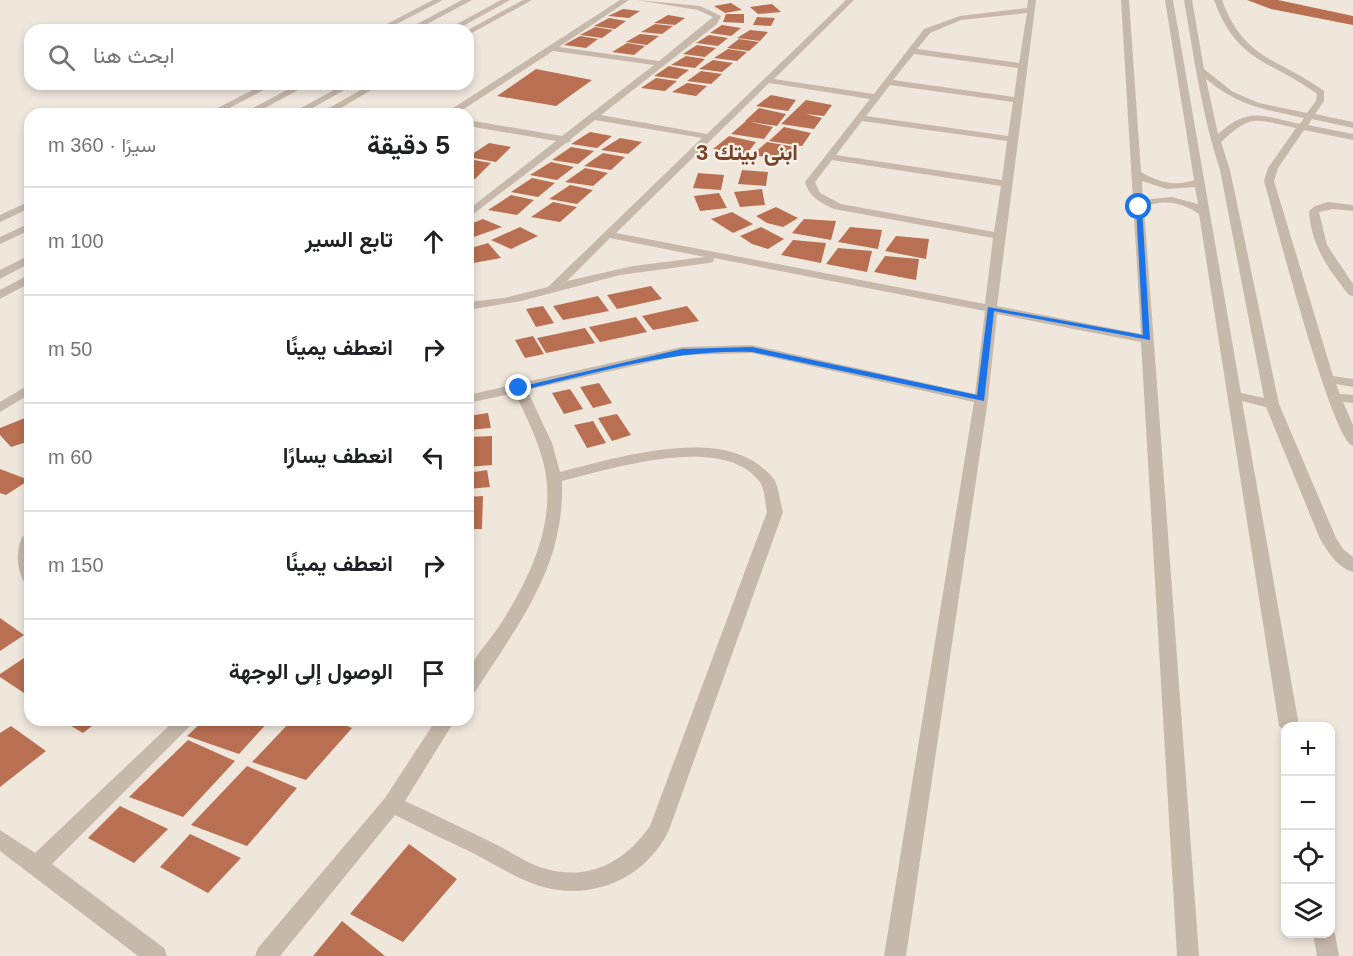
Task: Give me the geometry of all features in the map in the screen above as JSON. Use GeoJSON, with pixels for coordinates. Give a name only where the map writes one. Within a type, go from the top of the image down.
{"type":"FeatureCollection","features":[{"type":"Feature","properties":{"kind":"street"},"geometry":{"type":"LineString","coordinates":[[391,24],[439,0]]}},
{"type":"Feature","properties":{"kind":"street"},"geometry":{"type":"LineString","coordinates":[[422,24],[468,0]]}},
{"type":"Feature","properties":{"kind":"street"},"geometry":{"type":"LineString","coordinates":[[461,24],[506,0]]}},
{"type":"Feature","properties":{"kind":"street"},"geometry":{"type":"LineString","coordinates":[[474,30],[528,0]]}},
{"type":"Feature","properties":{"kind":"street"},"geometry":{"type":"LineString","coordinates":[[459,108],[625,0]]}},
{"type":"Feature","properties":{"kind":"street"},"geometry":{"type":"LineString","coordinates":[[474,210],[567,140],[714,22],[717,16],[700,8],[641,0]]}},
{"type":"Feature","properties":{"kind":"street"},"geometry":{"type":"LineString","coordinates":[[552,289],[850,0]]}},
{"type":"Feature","properties":{"kind":"street"},"geometry":{"type":"LineString","coordinates":[[1125,0],[1188,956]]}},
{"type":"Feature","properties":{"kind":"street"},"geometry":{"type":"LineString","coordinates":[[1188,0],[1199,69],[1215,142],[1225,170],[1272,404],[1298,473],[1328,539],[1337,553],[1353,566]]}},
{"type":"Feature","properties":{"kind":"street"},"geometry":{"type":"LineString","coordinates":[[1218,0],[1226,26],[1248,50],[1321,93],[1320,101],[1273,168],[1269,181],[1327,379],[1353,442]]}},
{"type":"Feature","properties":{"kind":"street"},"geometry":{"type":"LineString","coordinates":[[1170,2],[1190,16]]}},
{"type":"Feature","properties":{"kind":"street"},"geometry":{"type":"LineString","coordinates":[[1170,2],[1288,722]]}},
{"type":"Feature","properties":{"kind":"street"},"geometry":{"type":"LineString","coordinates":[[895,956],[981,399],[999,236],[1031,5],[941,23],[927,31],[810,182],[812,191],[822,200],[859,211],[999,236]]}},
{"type":"Feature","properties":{"kind":"street"},"geometry":{"type":"LineString","coordinates":[[551,48],[661,64]]}},
{"type":"Feature","properties":{"kind":"street"},"geometry":{"type":"LineString","coordinates":[[911,51],[1023,66]]}},
{"type":"Feature","properties":{"kind":"street"},"geometry":{"type":"LineString","coordinates":[[1199,69],[1230,94],[1256,105],[1353,136],[1353,130]]}},
{"type":"Feature","properties":{"kind":"street"},"geometry":{"type":"LineString","coordinates":[[767,80],[875,97]]}},
{"type":"Feature","properties":{"kind":"street"},"geometry":{"type":"LineString","coordinates":[[886,82],[1018,100]]}},
{"type":"Feature","properties":{"kind":"street"},"geometry":{"type":"LineString","coordinates":[[223,108],[259,90]]}},
{"type":"Feature","properties":{"kind":"street"},"geometry":{"type":"LineString","coordinates":[[259,108],[293,90]]}},
{"type":"Feature","properties":{"kind":"street"},"geometry":{"type":"LineString","coordinates":[[306,108],[340,90]]}},
{"type":"Feature","properties":{"kind":"street"},"geometry":{"type":"LineString","coordinates":[[335,108],[366,90]]}},
{"type":"Feature","properties":{"kind":"street"},"geometry":{"type":"LineString","coordinates":[[1253,117],[1256,105]]}},
{"type":"Feature","properties":{"kind":"street"},"geometry":{"type":"LineString","coordinates":[[595,117],[710,137]]}},
{"type":"Feature","properties":{"kind":"street"},"geometry":{"type":"LineString","coordinates":[[1215,142],[1238,121],[1253,117],[1353,124]]}},
{"type":"Feature","properties":{"kind":"street"},"geometry":{"type":"LineString","coordinates":[[859,118],[1012,139]]}},
{"type":"Feature","properties":{"kind":"street"},"geometry":{"type":"LineString","coordinates":[[474,124],[567,140]]}},
{"type":"Feature","properties":{"kind":"street"},"geometry":{"type":"LineString","coordinates":[[1192,137],[1225,170]]}},
{"type":"Feature","properties":{"kind":"street"},"geometry":{"type":"LineString","coordinates":[[829,157],[1006,184]]}},
{"type":"Feature","properties":{"kind":"street"},"geometry":{"type":"LineString","coordinates":[[1137,174],[1152,182],[1174,186],[1199,182]]}},
{"type":"Feature","properties":{"kind":"street"},"geometry":{"type":"LineString","coordinates":[[1139,207],[1150,201],[1169,200],[1190,205],[1204,213]]}},
{"type":"Feature","properties":{"kind":"street"},"geometry":{"type":"LineString","coordinates":[[1353,208],[1320,206],[1314,211],[1314,218],[1321,247],[1332,266],[1353,292]]}},
{"type":"Feature","properties":{"kind":"street"},"geometry":{"type":"LineString","coordinates":[[0,219],[24,207]]}},
{"type":"Feature","properties":{"kind":"street"},"geometry":{"type":"LineString","coordinates":[[0,241],[24,229]]}},
{"type":"Feature","properties":{"kind":"street"},"geometry":{"type":"LineString","coordinates":[[610,235],[1147,339]]}},
{"type":"Feature","properties":{"kind":"street"},"geometry":{"type":"LineString","coordinates":[[474,305],[504,302],[659,265],[728,258]]}},
{"type":"Feature","properties":{"kind":"street"},"geometry":{"type":"LineString","coordinates":[[0,275],[24,261]]}},
{"type":"Feature","properties":{"kind":"street"},"geometry":{"type":"LineString","coordinates":[[0,295],[24,281]]}},
{"type":"Feature","properties":{"kind":"street"},"geometry":{"type":"LineString","coordinates":[[474,398],[682,351],[717,348],[752,349],[981,399]]}},
{"type":"Feature","properties":{"kind":"street"},"geometry":{"type":"LineString","coordinates":[[1327,379],[1353,383]]}},
{"type":"Feature","properties":{"kind":"street"},"geometry":{"type":"LineString","coordinates":[[474,678],[536,582],[552,537],[554,478],[540,430],[519,388]]}},
{"type":"Feature","properties":{"kind":"street"},"geometry":{"type":"LineString","coordinates":[[0,408],[24,392]]}},
{"type":"Feature","properties":{"kind":"street"},"geometry":{"type":"LineString","coordinates":[[1236,396],[1272,404]]}},
{"type":"Feature","properties":{"kind":"street"},"geometry":{"type":"LineString","coordinates":[[1333,397],[1353,399]]}},
{"type":"Feature","properties":{"kind":"street"},"geometry":{"type":"LineString","coordinates":[[392,804],[542,877],[569,882],[598,880],[625,869],[646,851],[659,830],[775,512],[775,495],[766,478],[750,465],[728,455],[704,451],[678,452],[554,478]]}},
{"type":"Feature","properties":{"kind":"street"},"geometry":{"type":"LineString","coordinates":[[36,866],[181,726]]}},
{"type":"Feature","properties":{"kind":"street"},"geometry":{"type":"LineString","coordinates":[[266,956],[392,804],[442,726]]}},
{"type":"Feature","properties":{"kind":"street"},"geometry":{"type":"LineString","coordinates":[[0,839],[102,913],[156,956]]}},
{"type":"Feature","properties":{"kind":"street"},"geometry":{"type":"LineString","coordinates":[[1325,938],[1328,956]]}},
{"type":"Feature","properties":{"kind":"building"},"geometry":{"type":"Polygon","coordinates":[[[1247,0],[1278,0],[1353,16],[1353,25],[1271,9],[1247,0]]]}},
{"type":"Feature","properties":{"kind":"building"},"geometry":{"type":"Polygon","coordinates":[[[731,3],[742,10],[725,13],[714,6],[731,3]]]}},
{"type":"Feature","properties":{"kind":"building"},"geometry":{"type":"Polygon","coordinates":[[[772,4],[781,12],[758,14],[750,7],[772,4]]]}},
{"type":"Feature","properties":{"kind":"building"},"geometry":{"type":"Polygon","coordinates":[[[623,9],[640,11],[629,18],[608,16],[623,9]]]}},
{"type":"Feature","properties":{"kind":"building"},"geometry":{"type":"Polygon","coordinates":[[[726,14],[744,14],[744,23],[723,22],[726,14]]]}},
{"type":"Feature","properties":{"kind":"building"},"geometry":{"type":"Polygon","coordinates":[[[668,15],[685,18],[675,25],[654,23],[668,15]]]}},
{"type":"Feature","properties":{"kind":"building"},"geometry":{"type":"Polygon","coordinates":[[[757,17],[775,18],[771,26],[753,25],[757,17]]]}},
{"type":"Feature","properties":{"kind":"building"},"geometry":{"type":"Polygon","coordinates":[[[609,18],[626,21],[615,29],[594,26],[609,18]]]}},
{"type":"Feature","properties":{"kind":"building"},"geometry":{"type":"Polygon","coordinates":[[[655,24],[673,26],[662,34],[641,32],[655,24]]]}},
{"type":"Feature","properties":{"kind":"building"},"geometry":{"type":"Polygon","coordinates":[[[722,25],[741,28],[731,36],[710,33],[722,25]]]}},
{"type":"Feature","properties":{"kind":"building"},"geometry":{"type":"Polygon","coordinates":[[[595,27],[613,30],[602,38],[580,35],[595,27]]]}},
{"type":"Feature","properties":{"kind":"building"},"geometry":{"type":"Polygon","coordinates":[[[750,30],[768,32],[760,41],[737,38],[750,30]]]}},
{"type":"Feature","properties":{"kind":"building"},"geometry":{"type":"Polygon","coordinates":[[[640,34],[659,36],[647,45],[626,42],[640,34]]]}},
{"type":"Feature","properties":{"kind":"building"},"geometry":{"type":"Polygon","coordinates":[[[709,35],[728,38],[718,46],[696,43],[709,35]]]}},
{"type":"Feature","properties":{"kind":"building"},"geometry":{"type":"Polygon","coordinates":[[[580,36],[598,39],[586,48],[564,45],[580,36]]]}},
{"type":"Feature","properties":{"kind":"building"},"geometry":{"type":"Polygon","coordinates":[[[739,39],[759,42],[749,51],[727,48],[739,39]]]}},
{"type":"Feature","properties":{"kind":"building"},"geometry":{"type":"Polygon","coordinates":[[[627,43],[645,46],[634,55],[612,52],[627,43]]]}},
{"type":"Feature","properties":{"kind":"building"},"geometry":{"type":"Polygon","coordinates":[[[697,45],[716,48],[705,57],[683,54],[697,45]]]}},
{"type":"Feature","properties":{"kind":"building"},"geometry":{"type":"Polygon","coordinates":[[[728,49],[747,52],[737,61],[714,58],[728,49]]]}},
{"type":"Feature","properties":{"kind":"building"},"geometry":{"type":"Polygon","coordinates":[[[686,56],[705,59],[695,68],[671,65],[686,56]]]}},
{"type":"Feature","properties":{"kind":"building"},"geometry":{"type":"Polygon","coordinates":[[[713,60],[733,63],[722,72],[699,69],[713,60]]]}},
{"type":"Feature","properties":{"kind":"building"},"geometry":{"type":"Polygon","coordinates":[[[669,66],[689,70],[677,79],[654,76],[669,66]]]}},
{"type":"Feature","properties":{"kind":"building"},"geometry":{"type":"Polygon","coordinates":[[[536,69],[592,80],[556,106],[497,96],[536,69]]]}},
{"type":"Feature","properties":{"kind":"building"},"geometry":{"type":"Polygon","coordinates":[[[701,71],[722,74],[711,84],[687,81],[701,71]]]}},
{"type":"Feature","properties":{"kind":"building"},"geometry":{"type":"Polygon","coordinates":[[[656,78],[677,81],[665,91],[641,88],[656,78]]]}},
{"type":"Feature","properties":{"kind":"building"},"geometry":{"type":"Polygon","coordinates":[[[687,83],[707,86],[696,96],[672,92],[687,83]]]}},
{"type":"Feature","properties":{"kind":"building"},"geometry":{"type":"Polygon","coordinates":[[[771,95],[796,100],[788,111],[756,106],[771,95]]]}},
{"type":"Feature","properties":{"kind":"building"},"geometry":{"type":"Polygon","coordinates":[[[806,100],[832,105],[824,116],[806,114],[822,118],[814,129],[781,124],[806,100]]]}},
{"type":"Feature","properties":{"kind":"building"},"geometry":{"type":"Polygon","coordinates":[[[759,108],[786,114],[777,126],[745,121],[759,108]]]}},
{"type":"Feature","properties":{"kind":"building"},"geometry":{"type":"Polygon","coordinates":[[[746,121],[773,127],[764,139],[731,134],[746,121]]]}},
{"type":"Feature","properties":{"kind":"building"},"geometry":{"type":"Polygon","coordinates":[[[784,127],[811,133],[802,146],[769,141],[784,127]]]}},
{"type":"Feature","properties":{"kind":"building"},"geometry":{"type":"Polygon","coordinates":[[[590,132],[612,136],[597,148],[571,144],[590,132]]]}},
{"type":"Feature","properties":{"kind":"building"},"geometry":{"type":"Polygon","coordinates":[[[729,136],[756,142],[746,155],[713,149],[729,136]]]}},
{"type":"Feature","properties":{"kind":"building"},"geometry":{"type":"Polygon","coordinates":[[[620,138],[642,142],[628,154],[601,150],[620,138]]]}},
{"type":"Feature","properties":{"kind":"building"},"geometry":{"type":"Polygon","coordinates":[[[767,142],[795,147],[786,160],[752,155],[767,142]]]}},
{"type":"Feature","properties":{"kind":"building"},"geometry":{"type":"Polygon","coordinates":[[[489,143],[511,147],[496,162],[474,158],[474,153],[489,143]]]}},
{"type":"Feature","properties":{"kind":"building"},"geometry":{"type":"Polygon","coordinates":[[[571,147],[594,151],[578,164],[552,160],[571,147]]]}},
{"type":"Feature","properties":{"kind":"building"},"geometry":{"type":"Polygon","coordinates":[[[603,153],[625,157],[611,170],[584,166],[603,153]]]}},
{"type":"Feature","properties":{"kind":"building"},"geometry":{"type":"Polygon","coordinates":[[[474,160],[491,163],[475,179],[474,160]]]}},
{"type":"Feature","properties":{"kind":"building"},"geometry":{"type":"Polygon","coordinates":[[[551,162],[574,167],[557,180],[530,175],[551,162]]]}},
{"type":"Feature","properties":{"kind":"building"},"geometry":{"type":"Polygon","coordinates":[[[585,168],[608,173],[593,186],[565,182],[585,168]]]}},
{"type":"Feature","properties":{"kind":"building"},"geometry":{"type":"Polygon","coordinates":[[[742,170],[768,172],[766,186],[738,184],[742,170]]]}},
{"type":"Feature","properties":{"kind":"building"},"geometry":{"type":"Polygon","coordinates":[[[698,173],[724,175],[721,190],[693,188],[698,173]]]}},
{"type":"Feature","properties":{"kind":"building"},"geometry":{"type":"Polygon","coordinates":[[[532,178],[555,183],[538,197],[511,192],[532,178]]]}},
{"type":"Feature","properties":{"kind":"building"},"geometry":{"type":"Polygon","coordinates":[[[570,185],[593,190],[577,204],[549,199],[570,185]]]}},
{"type":"Feature","properties":{"kind":"building"},"geometry":{"type":"Polygon","coordinates":[[[762,189],[765,205],[740,207],[734,192],[762,189]]]}},
{"type":"Feature","properties":{"kind":"building"},"geometry":{"type":"Polygon","coordinates":[[[719,193],[727,208],[700,211],[694,196],[719,193]]]}},
{"type":"Feature","properties":{"kind":"building"},"geometry":{"type":"Polygon","coordinates":[[[511,195],[534,200],[517,215],[488,210],[511,195]]]}},
{"type":"Feature","properties":{"kind":"building"},"geometry":{"type":"Polygon","coordinates":[[[553,202],[577,207],[560,222],[531,217],[553,202]]]}},
{"type":"Feature","properties":{"kind":"building"},"geometry":{"type":"Polygon","coordinates":[[[776,207],[798,218],[783,227],[767,223],[756,216],[776,207]]]}},
{"type":"Feature","properties":{"kind":"building"},"geometry":{"type":"Polygon","coordinates":[[[732,212],[753,224],[733,233],[711,219],[732,212]]]}},
{"type":"Feature","properties":{"kind":"building"},"geometry":{"type":"Polygon","coordinates":[[[483,219],[502,227],[474,237],[474,223],[483,219]]]}},
{"type":"Feature","properties":{"kind":"building"},"geometry":{"type":"Polygon","coordinates":[[[804,219],[836,221],[831,240],[792,233],[804,219]]]}},
{"type":"Feature","properties":{"kind":"building"},"geometry":{"type":"Polygon","coordinates":[[[520,227],[538,236],[511,249],[491,240],[520,227]]]}},
{"type":"Feature","properties":{"kind":"building"},"geometry":{"type":"Polygon","coordinates":[[[761,227],[784,239],[768,249],[752,244],[740,236],[761,227]]]}},
{"type":"Feature","properties":{"kind":"building"},"geometry":{"type":"Polygon","coordinates":[[[850,227],[882,230],[878,249],[838,242],[850,227]]]}},
{"type":"Feature","properties":{"kind":"building"},"geometry":{"type":"Polygon","coordinates":[[[896,236],[929,239],[926,259],[885,251],[896,236]]]}},
{"type":"Feature","properties":{"kind":"building"},"geometry":{"type":"Polygon","coordinates":[[[793,240],[826,243],[821,263],[781,255],[793,240]]]}},
{"type":"Feature","properties":{"kind":"building"},"geometry":{"type":"Polygon","coordinates":[[[488,243],[501,258],[474,263],[474,247],[488,243]]]}},
{"type":"Feature","properties":{"kind":"building"},"geometry":{"type":"Polygon","coordinates":[[[838,248],[872,251],[867,272],[826,264],[838,248]]]}},
{"type":"Feature","properties":{"kind":"building"},"geometry":{"type":"Polygon","coordinates":[[[885,256],[919,259],[916,280],[874,272],[885,256]]]}},
{"type":"Feature","properties":{"kind":"building"},"geometry":{"type":"Polygon","coordinates":[[[651,286],[662,299],[617,309],[607,295],[651,286]]]}},
{"type":"Feature","properties":{"kind":"building"},"geometry":{"type":"Polygon","coordinates":[[[598,296],[609,311],[563,320],[553,306],[598,296]]]}},
{"type":"Feature","properties":{"kind":"building"},"geometry":{"type":"Polygon","coordinates":[[[543,306],[554,323],[536,327],[526,309],[543,306]]]}},
{"type":"Feature","properties":{"kind":"building"},"geometry":{"type":"Polygon","coordinates":[[[687,306],[699,321],[653,330],[642,316],[687,306]]]}},
{"type":"Feature","properties":{"kind":"building"},"geometry":{"type":"Polygon","coordinates":[[[636,317],[647,332],[600,342],[589,327],[636,317]]]}},
{"type":"Feature","properties":{"kind":"building"},"geometry":{"type":"Polygon","coordinates":[[[585,328],[595,343],[546,353],[537,338],[585,328]]]}},
{"type":"Feature","properties":{"kind":"building"},"geometry":{"type":"Polygon","coordinates":[[[533,336],[544,354],[525,358],[515,340],[533,336]]]}},
{"type":"Feature","properties":{"kind":"building"},"geometry":{"type":"Polygon","coordinates":[[[599,383],[612,403],[593,408],[580,387],[599,383]]]}},
{"type":"Feature","properties":{"kind":"building"},"geometry":{"type":"Polygon","coordinates":[[[570,389],[583,409],[564,414],[552,393],[570,389]]]}},
{"type":"Feature","properties":{"kind":"building"},"geometry":{"type":"Polygon","coordinates":[[[488,413],[491,428],[474,429],[474,415],[488,413]]]}},
{"type":"Feature","properties":{"kind":"building"},"geometry":{"type":"Polygon","coordinates":[[[617,414],[631,435],[612,441],[598,418],[617,414]]]}},
{"type":"Feature","properties":{"kind":"building"},"geometry":{"type":"Polygon","coordinates":[[[24,418],[24,443],[11,447],[0,435],[0,428],[24,418]]]}},
{"type":"Feature","properties":{"kind":"building"},"geometry":{"type":"Polygon","coordinates":[[[593,421],[606,443],[587,448],[574,425],[593,421]]]}},
{"type":"Feature","properties":{"kind":"building"},"geometry":{"type":"Polygon","coordinates":[[[492,436],[492,465],[474,466],[474,437],[492,436]]]}},
{"type":"Feature","properties":{"kind":"building"},"geometry":{"type":"Polygon","coordinates":[[[0,469],[24,478],[24,483],[6,495],[0,493],[0,469]]]}},
{"type":"Feature","properties":{"kind":"building"},"geometry":{"type":"Polygon","coordinates":[[[487,470],[490,487],[474,488],[474,472],[487,470]]]}},
{"type":"Feature","properties":{"kind":"building"},"geometry":{"type":"Polygon","coordinates":[[[483,496],[482,529],[474,529],[474,497],[483,496]]]}},
{"type":"Feature","properties":{"kind":"building"},"geometry":{"type":"Polygon","coordinates":[[[0,618],[24,635],[0,651],[0,618]]]}},
{"type":"Feature","properties":{"kind":"building"},"geometry":{"type":"Polygon","coordinates":[[[24,658],[24,693],[0,677],[0,674],[24,658]]]}},
{"type":"Feature","properties":{"kind":"building"},"geometry":{"type":"Polygon","coordinates":[[[11,726],[46,751],[0,787],[0,733],[11,726]]]}},
{"type":"Feature","properties":{"kind":"building"},"geometry":{"type":"Polygon","coordinates":[[[71,726],[92,726],[83,733],[71,726]]]}},
{"type":"Feature","properties":{"kind":"building"},"geometry":{"type":"Polygon","coordinates":[[[198,726],[265,726],[239,754],[187,736],[198,726]]]}},
{"type":"Feature","properties":{"kind":"building"},"geometry":{"type":"Polygon","coordinates":[[[286,726],[347,726],[352,728],[306,780],[252,762],[286,726]]]}},
{"type":"Feature","properties":{"kind":"building"},"geometry":{"type":"Polygon","coordinates":[[[188,740],[235,761],[183,817],[129,797],[188,740]]]}},
{"type":"Feature","properties":{"kind":"building"},"geometry":{"type":"Polygon","coordinates":[[[247,766],[297,788],[247,846],[191,825],[247,766]]]}},
{"type":"Feature","properties":{"kind":"building"},"geometry":{"type":"Polygon","coordinates":[[[120,806],[168,829],[134,863],[88,838],[120,806]]]}},
{"type":"Feature","properties":{"kind":"building"},"geometry":{"type":"Polygon","coordinates":[[[190,834],[241,858],[208,893],[160,867],[190,834]]]}},
{"type":"Feature","properties":{"kind":"building"},"geometry":{"type":"Polygon","coordinates":[[[409,844],[457,879],[403,942],[350,914],[409,844]]]}},
{"type":"Feature","properties":{"kind":"building"},"geometry":{"type":"Polygon","coordinates":[[[342,921],[385,956],[313,956],[342,921]]]}},
{"type":"Feature","properties":{"kind":"district","name":"ابنى بيتك 3"},"geometry":{"type":"Point","coordinates":[747,152]}},
{"type":"Feature","properties":{"kind":"route"},"geometry":{"type":"LineString","coordinates":[[519,388],[682,351],[717,348],[752,349],[981,399],[991,308],[1147,339],[1139,207]]}}]}
